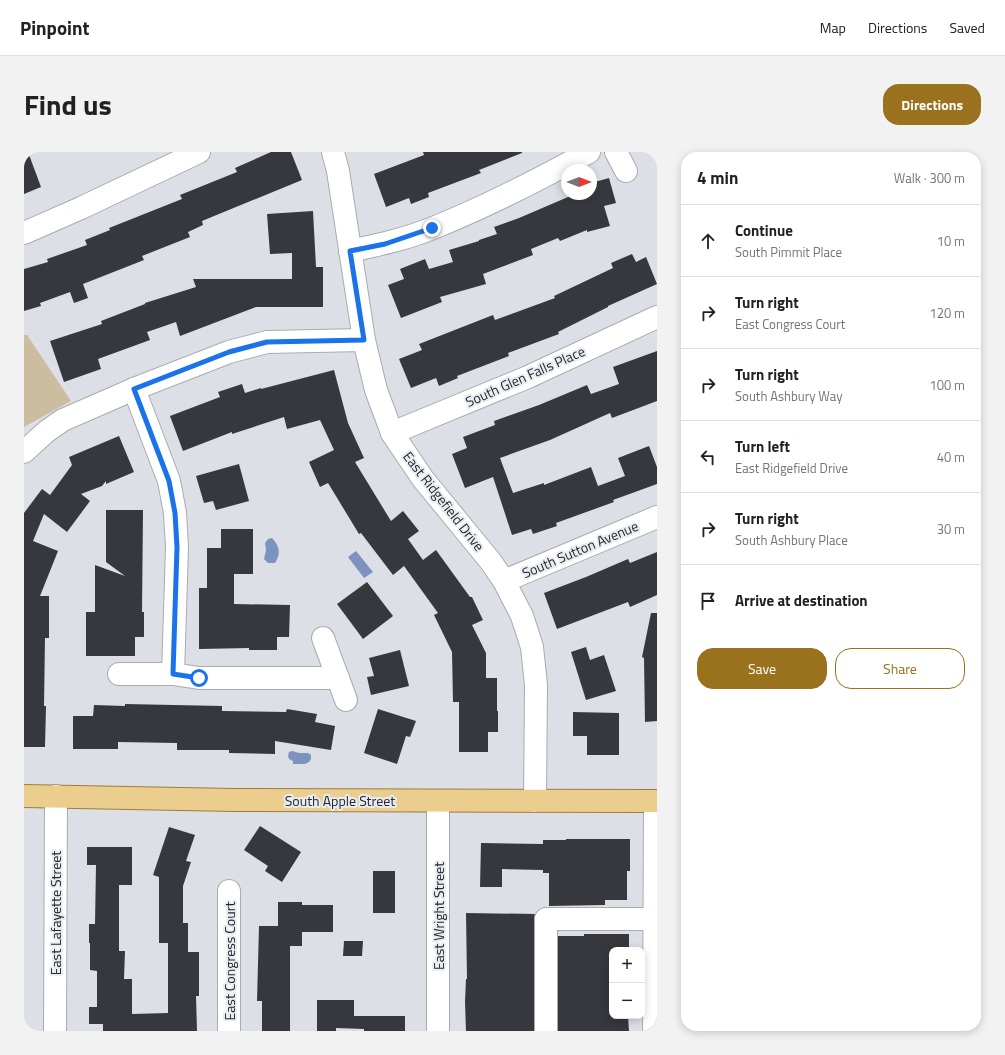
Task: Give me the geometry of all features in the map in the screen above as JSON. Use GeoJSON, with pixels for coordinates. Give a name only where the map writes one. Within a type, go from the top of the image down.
{"type":"FeatureCollection","features":[{"type":"Feature","properties":{"kind":"main road","name":"South Apple Street"},"geometry":{"type":"LineString","coordinates":[[24,796],[234,800],[656,801]]}},
{"type":"Feature","properties":{"kind":"street"},"geometry":{"type":"LineString","coordinates":[[24,233],[200,152]]}},
{"type":"Feature","properties":{"kind":"street","name":"East Ridgefield Drive"},"geometry":{"type":"LineString","coordinates":[[333,152],[338,171],[364,340],[376,390],[392,433],[423,479],[491,562],[504,581],[522,616],[532,647],[536,685],[535,801]]}},
{"type":"Feature","properties":{"kind":"street"},"geometry":{"type":"LineString","coordinates":[[350,251],[385,244],[432,228],[534,182],[589,152]]}},
{"type":"Feature","properties":{"kind":"street"},"geometry":{"type":"LineString","coordinates":[[616,152],[626,172]]}},
{"type":"Feature","properties":{"kind":"street","name":"South Glen Falls Place"},"geometry":{"type":"LineString","coordinates":[[392,433],[528,377],[657,317]]}},
{"type":"Feature","properties":{"kind":"street"},"geometry":{"type":"LineString","coordinates":[[24,452],[47,431],[64,420],[134,389],[229,352],[267,342],[364,340]]}},
{"type":"Feature","properties":{"kind":"street"},"geometry":{"type":"LineString","coordinates":[[134,389],[169,481],[175,513],[177,547],[173,674]]}},
{"type":"Feature","properties":{"kind":"street","name":"South Sutton Avenue"},"geometry":{"type":"LineString","coordinates":[[504,581],[657,517]]}},
{"type":"Feature","properties":{"kind":"street"},"geometry":{"type":"LineString","coordinates":[[323,638],[346,700]]}},
{"type":"Feature","properties":{"kind":"street"},"geometry":{"type":"LineString","coordinates":[[119,674],[173,674],[199,678],[338,678]]}},
{"type":"Feature","properties":{"kind":"street","name":"East Lafayette Street"},"geometry":{"type":"LineString","coordinates":[[55,1031],[56,796]]}},
{"type":"Feature","properties":{"kind":"street","name":"East Wright Street"},"geometry":{"type":"LineString","coordinates":[[438,801],[438,1031]]}},
{"type":"Feature","properties":{"kind":"street"},"geometry":{"type":"LineString","coordinates":[[654,1031],[656,801]]}},
{"type":"Feature","properties":{"kind":"street","name":"East Congress Court"},"geometry":{"type":"LineString","coordinates":[[229,892],[229,1031]]}},
{"type":"Feature","properties":{"kind":"street"},"geometry":{"type":"LineString","coordinates":[[546,1031],[546,919],[655,919]]}},
{"type":"Feature","properties":{"kind":"shaded area"},"geometry":{"type":"Polygon","coordinates":[[[24,335],[27,335],[71,401],[24,427],[24,335]]]}},
{"type":"Feature","properties":{"kind":"water"},"geometry":{"type":"Polygon","coordinates":[[[272,538],[277,544],[279,553],[275,563],[268,563],[264,559],[266,550],[265,543],[268,539],[272,538]]]}},
{"type":"Feature","properties":{"kind":"water"},"geometry":{"type":"Polygon","coordinates":[[[356,551],[373,572],[364,578],[348,557],[356,551]]]}},
{"type":"Feature","properties":{"kind":"water"},"geometry":{"type":"Polygon","coordinates":[[[289,752],[308,753],[311,755],[311,759],[305,764],[293,764],[293,761],[289,759],[288,756],[289,752]]]}},
{"type":"Feature","properties":{"kind":"building"},"geometry":{"type":"Polygon","coordinates":[[[24,152],[28,152],[41,187],[24,194],[24,152]]]}},
{"type":"Feature","properties":{"kind":"building"},"geometry":{"type":"Polygon","coordinates":[[[271,152],[291,152],[302,180],[202,221],[203,225],[188,232],[190,237],[142,256],[144,260],[83,284],[88,298],[74,303],[70,292],[40,303],[41,306],[24,311],[24,269],[48,262],[47,259],[87,245],[85,240],[110,230],[109,228],[182,199],[180,195],[237,172],[235,168],[271,152]]]}},
{"type":"Feature","properties":{"kind":"building"},"geometry":{"type":"Polygon","coordinates":[[[423,152],[522,153],[479,170],[481,173],[428,193],[429,197],[411,204],[409,198],[386,207],[374,174],[424,155],[423,152]]]}},
{"type":"Feature","properties":{"kind":"building"},"geometry":{"type":"Polygon","coordinates":[[[609,178],[616,203],[604,206],[610,226],[587,232],[587,230],[560,241],[558,238],[531,249],[533,255],[483,274],[486,284],[440,297],[442,302],[401,318],[388,285],[404,279],[400,269],[425,259],[429,269],[453,262],[449,250],[497,234],[494,227],[561,200],[597,200],[597,181],[609,178]]]}},
{"type":"Feature","properties":{"kind":"building"},"geometry":{"type":"Polygon","coordinates":[[[313,211],[316,267],[323,267],[323,307],[256,307],[180,336],[176,322],[147,332],[150,340],[98,359],[101,369],[64,382],[50,341],[102,324],[101,321],[145,303],[196,287],[193,279],[292,279],[292,253],[270,254],[267,214],[313,211]]]}},
{"type":"Feature","properties":{"kind":"building"},"geometry":{"type":"Polygon","coordinates":[[[632,254],[636,262],[646,257],[657,284],[608,306],[558,332],[559,334],[508,353],[509,356],[457,376],[458,378],[439,386],[436,378],[411,388],[399,359],[422,350],[419,344],[493,315],[495,320],[555,298],[554,296],[613,268],[611,263],[632,254]]]}},
{"type":"Feature","properties":{"kind":"building"},"geometry":{"type":"Polygon","coordinates":[[[657,351],[657,401],[612,418],[610,413],[550,440],[500,458],[513,493],[544,483],[544,485],[591,467],[598,486],[625,476],[618,458],[649,446],[657,467],[657,484],[613,500],[614,502],[556,523],[557,526],[533,534],[531,529],[512,535],[493,477],[465,488],[452,454],[467,448],[463,437],[495,425],[494,421],[539,405],[587,385],[591,394],[619,384],[613,367],[657,351]]]}},
{"type":"Feature","properties":{"kind":"building"},"geometry":{"type":"Polygon","coordinates":[[[334,370],[348,423],[364,458],[355,462],[391,521],[403,511],[419,531],[408,539],[423,560],[436,550],[470,597],[472,597],[483,620],[472,625],[486,653],[486,678],[497,678],[498,732],[488,732],[488,752],[459,752],[459,702],[453,702],[452,652],[434,615],[438,613],[404,566],[393,575],[361,533],[359,534],[328,483],[320,487],[309,462],[334,450],[320,420],[287,429],[284,417],[232,434],[232,432],[183,451],[170,416],[220,397],[218,392],[242,384],[245,393],[334,370]]]}},
{"type":"Feature","properties":{"kind":"building"},"geometry":{"type":"Polygon","coordinates":[[[119,436],[134,472],[106,484],[106,481],[102,486],[81,494],[90,501],[67,532],[44,514],[33,541],[58,551],[40,596],[49,596],[49,638],[45,638],[45,747],[24,747],[24,513],[42,489],[50,495],[72,465],[69,457],[119,436]]]}},
{"type":"Feature","properties":{"kind":"building"},"geometry":{"type":"Polygon","coordinates":[[[239,464],[249,501],[216,510],[213,501],[204,503],[196,476],[239,464]]]}},
{"type":"Feature","properties":{"kind":"building"},"geometry":{"type":"Polygon","coordinates":[[[106,510],[143,510],[142,612],[144,612],[144,637],[135,637],[135,656],[86,656],[86,612],[95,612],[95,565],[125,576],[106,562],[106,510]]]}},
{"type":"Feature","properties":{"kind":"building"},"geometry":{"type":"Polygon","coordinates":[[[221,529],[253,529],[253,574],[234,574],[234,604],[290,605],[289,637],[277,637],[277,650],[249,650],[249,648],[199,649],[199,588],[207,588],[207,548],[221,548],[221,529]]]}},
{"type":"Feature","properties":{"kind":"building"},"geometry":{"type":"Polygon","coordinates":[[[657,552],[657,595],[630,607],[628,602],[557,629],[544,593],[628,559],[630,563],[657,552]]]}},
{"type":"Feature","properties":{"kind":"building"},"geometry":{"type":"Polygon","coordinates":[[[367,582],[393,616],[363,639],[337,604],[367,582]]]}},
{"type":"Feature","properties":{"kind":"building"},"geometry":{"type":"Polygon","coordinates":[[[651,613],[657,613],[657,721],[645,722],[644,658],[642,657],[651,613]]]}},
{"type":"Feature","properties":{"kind":"building"},"geometry":{"type":"Polygon","coordinates":[[[586,647],[590,660],[604,655],[616,691],[586,700],[571,652],[586,647]]]}},
{"type":"Feature","properties":{"kind":"building"},"geometry":{"type":"Polygon","coordinates":[[[400,650],[409,686],[371,695],[367,677],[374,676],[369,658],[400,650]]]}},
{"type":"Feature","properties":{"kind":"building"},"geometry":{"type":"Polygon","coordinates":[[[125,704],[222,706],[222,711],[286,712],[287,709],[317,714],[315,722],[335,726],[331,750],[275,741],[275,754],[229,753],[229,750],[177,750],[177,743],[118,742],[118,749],[73,749],[73,716],[93,716],[94,705],[125,706],[125,704]]]}},
{"type":"Feature","properties":{"kind":"building"},"geometry":{"type":"Polygon","coordinates":[[[378,709],[416,721],[410,737],[406,736],[397,764],[364,753],[378,709]]]}},
{"type":"Feature","properties":{"kind":"building"},"geometry":{"type":"Polygon","coordinates":[[[573,712],[619,713],[619,755],[587,755],[587,736],[573,736],[573,712]]]}},
{"type":"Feature","properties":{"kind":"building"},"geometry":{"type":"Polygon","coordinates":[[[260,826],[301,852],[282,882],[265,871],[268,866],[244,850],[260,826]]]}},
{"type":"Feature","properties":{"kind":"building"},"geometry":{"type":"Polygon","coordinates":[[[169,827],[195,835],[186,861],[191,862],[183,886],[183,923],[188,923],[188,952],[199,952],[199,996],[196,996],[197,1031],[103,1031],[103,1024],[89,1024],[89,1007],[97,1007],[97,971],[90,970],[89,943],[89,924],[95,924],[96,865],[87,865],[87,847],[132,847],[132,885],[119,885],[119,951],[125,951],[124,979],[132,979],[132,1014],[168,1013],[168,943],[159,943],[159,877],[153,875],[169,827]]]}},
{"type":"Feature","properties":{"kind":"building"},"geometry":{"type":"Polygon","coordinates":[[[630,839],[630,871],[627,871],[627,900],[605,900],[605,905],[549,906],[549,873],[543,873],[543,870],[502,869],[502,887],[480,887],[481,843],[543,844],[543,840],[630,839]]]}},
{"type":"Feature","properties":{"kind":"building"},"geometry":{"type":"Polygon","coordinates":[[[373,871],[395,871],[395,913],[373,913],[373,871]]]}},
{"type":"Feature","properties":{"kind":"building"},"geometry":{"type":"Polygon","coordinates":[[[278,902],[302,902],[302,905],[333,905],[333,932],[302,932],[302,946],[290,946],[290,1031],[262,1031],[262,1001],[257,1001],[259,926],[278,926],[278,902]]]}},
{"type":"Feature","properties":{"kind":"building"},"geometry":{"type":"Polygon","coordinates":[[[466,913],[535,914],[534,1031],[466,1031],[466,913]]]}},
{"type":"Feature","properties":{"kind":"building"},"geometry":{"type":"Polygon","coordinates":[[[584,934],[629,934],[629,947],[609,947],[609,1019],[628,1019],[629,1031],[558,1031],[558,936],[584,936],[584,934]]]}},
{"type":"Feature","properties":{"kind":"building"},"geometry":{"type":"Polygon","coordinates":[[[344,941],[363,941],[362,956],[343,956],[344,941]]]}},
{"type":"Feature","properties":{"kind":"building"},"geometry":{"type":"Polygon","coordinates":[[[317,1000],[354,1000],[354,1016],[405,1016],[405,1031],[364,1031],[364,1029],[336,1028],[336,1031],[317,1031],[317,1000]]]}},
{"type":"Feature","properties":{"kind":"route"},"geometry":{"type":"LineString","coordinates":[[199,678],[173,674],[177,547],[175,513],[169,481],[134,389],[229,352],[267,342],[364,340],[350,251],[385,244],[432,228]]}}]}
